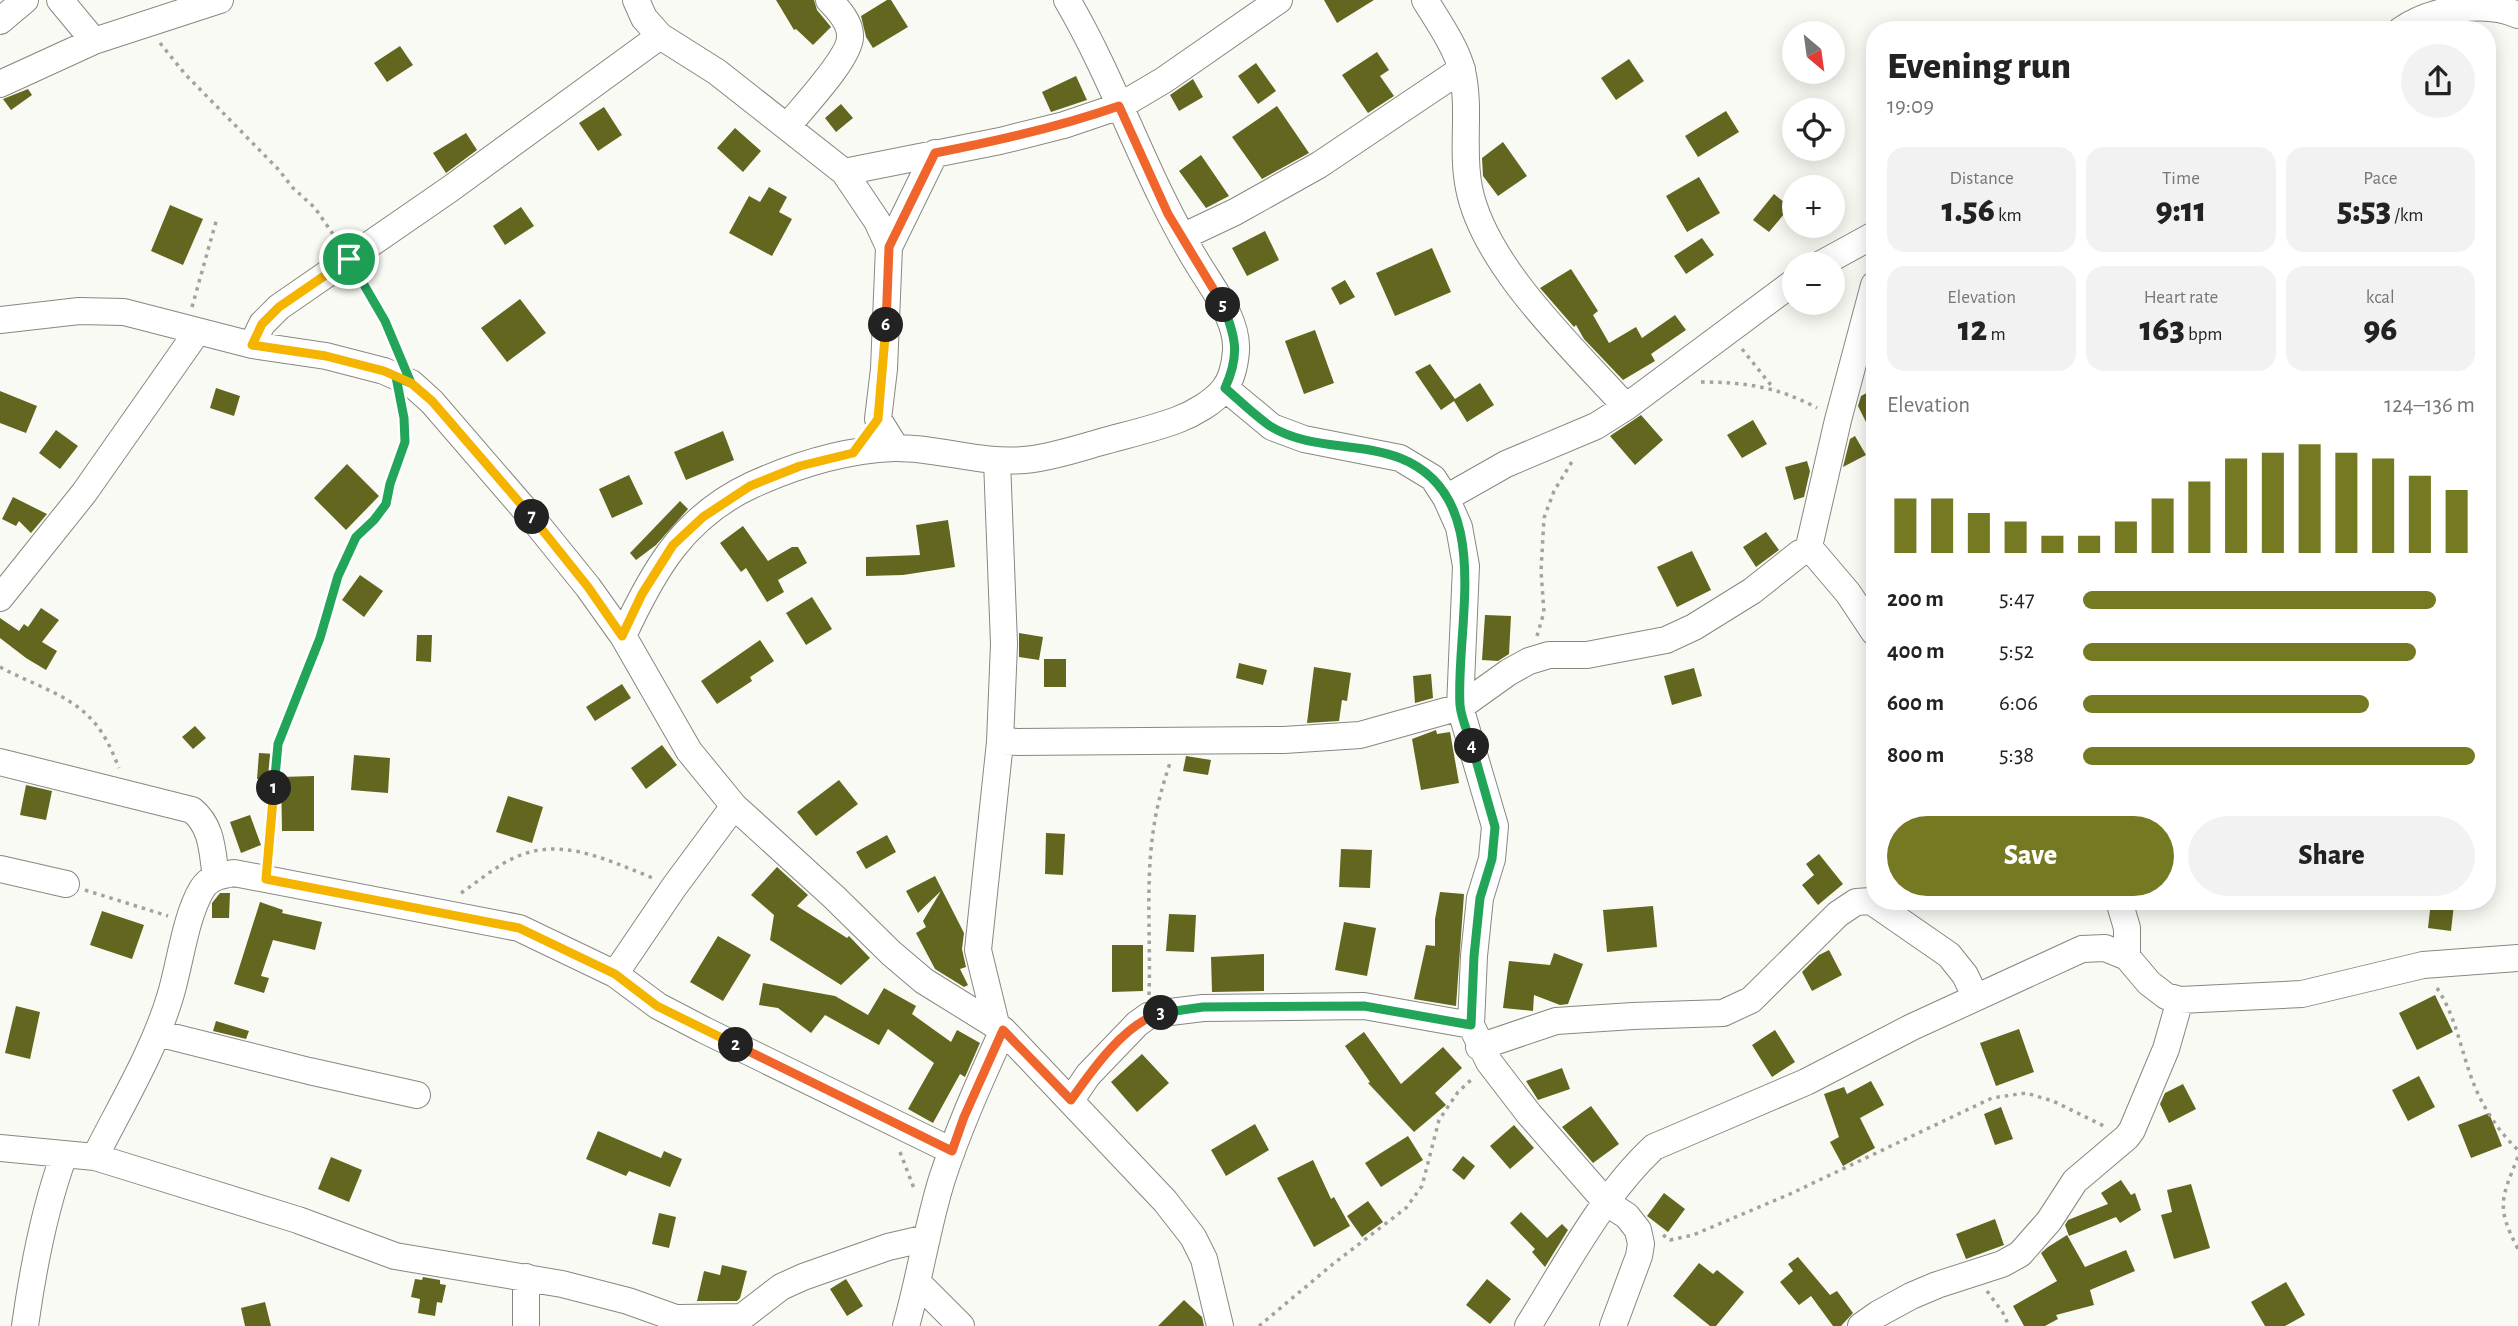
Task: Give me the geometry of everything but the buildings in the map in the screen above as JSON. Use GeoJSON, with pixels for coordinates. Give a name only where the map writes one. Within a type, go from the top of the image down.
{"type":"FeatureCollection","features":[{"type":"Feature","properties":{"kind":"street"},"geometry":{"type":"LineString","coordinates":[[0,22],[25,0]]}},
{"type":"Feature","properties":{"kind":"street"},"geometry":{"type":"LineString","coordinates":[[60,0],[94,40]]}},
{"type":"Feature","properties":{"kind":"street"},"geometry":{"type":"LineString","coordinates":[[0,84],[94,40],[147,24],[175,7],[220,0]]}},
{"type":"Feature","properties":{"kind":"street"},"geometry":{"type":"LineString","coordinates":[[636,0],[644,18],[660,36],[717,72],[844,172],[877,220],[889,247]]}},
{"type":"Feature","properties":{"kind":"street"},"geometry":{"type":"LineString","coordinates":[[787,127],[842,59],[851,39],[848,26],[829,0]]}},
{"type":"Feature","properties":{"kind":"street"},"geometry":{"type":"LineString","coordinates":[[622,636],[642,594],[673,545],[703,517],[750,486],[800,466],[853,453],[896,448],[998,460],[1025,460],[1077,449],[1179,419],[1208,403],[1225,388],[1232,372],[1236,349],[1233,330],[1222,303],[1163,204],[1067,0]]}},
{"type":"Feature","properties":{"kind":"street"},"geometry":{"type":"LineString","coordinates":[[844,172],[1000,141],[1119,106],[1164,80],[1279,0]]}},
{"type":"Feature","properties":{"kind":"street"},"geometry":{"type":"LineString","coordinates":[[1425,0],[1462,69],[1468,188],[1481,228],[1502,264],[1540,311],[1626,407]]}},
{"type":"Feature","properties":{"kind":"street"},"geometry":{"type":"LineString","coordinates":[[2422,21],[2448,10],[2506,10],[2518,15]]}},
{"type":"Feature","properties":{"kind":"street"},"geometry":{"type":"LineString","coordinates":[[252,345],[262,324],[279,307],[450,189],[660,36]]}},
{"type":"Feature","properties":{"kind":"street"},"geometry":{"type":"LineString","coordinates":[[1182,237],[1235,212],[1319,165],[1462,69]]}},
{"type":"Feature","properties":{"kind":"street"},"geometry":{"type":"LineString","coordinates":[[853,453],[878,419],[884,369],[889,247],[935,153]]}},
{"type":"Feature","properties":{"kind":"street"},"geometry":{"type":"LineString","coordinates":[[1843,252],[1866,239]]}},
{"type":"Feature","properties":{"kind":"street"},"geometry":{"type":"LineString","coordinates":[[1446,498],[1506,464],[1596,426],[1626,407],[1782,291]]}},
{"type":"Feature","properties":{"kind":"street"},"geometry":{"type":"LineString","coordinates":[[0,320],[79,311],[124,312],[252,345],[326,356],[384,371],[404,380],[432,401],[588,587],[622,636],[689,751],[734,806],[924,981],[1000,1027],[1165,1201],[1193,1237],[1204,1259],[1220,1326]]}},
{"type":"Feature","properties":{"kind":"street"},"geometry":{"type":"LineString","coordinates":[[1808,551],[1838,420],[1866,315]]}},
{"type":"Feature","properties":{"kind":"street"},"geometry":{"type":"LineString","coordinates":[[0,598],[84,493],[193,331]]}},
{"type":"Feature","properties":{"kind":"street"},"geometry":{"type":"LineString","coordinates":[[1225,388],[1272,427],[1304,439],[1400,458],[1433,478],[1446,498],[1459,527],[1466,566],[1460,707],[1495,827],[1492,859],[1480,898],[1474,956],[1480,1045],[1530,1114],[1607,1203],[1627,1216],[1637,1230],[1641,1244],[1639,1256],[1613,1326]]}},
{"type":"Feature","properties":{"kind":"street"},"geometry":{"type":"LineString","coordinates":[[878,419],[896,448]]}},
{"type":"Feature","properties":{"kind":"street"},"geometry":{"type":"LineString","coordinates":[[906,1326],[952,1151],[1000,1027],[978,950],[999,742],[1004,644],[998,460]]}},
{"type":"Feature","properties":{"kind":"street"},"geometry":{"type":"LineString","coordinates":[[999,742],[1284,740],[1360,735],[1460,707],[1529,661],[1549,655],[1587,655],[1666,640],[1752,591],[1800,553],[1808,551],[1814,553],[1848,593],[1866,620]]}},
{"type":"Feature","properties":{"kind":"street"},"geometry":{"type":"LineString","coordinates":[[0,762],[192,810],[203,819],[208,829],[216,877]]}},
{"type":"Feature","properties":{"kind":"street"},"geometry":{"type":"LineString","coordinates":[[615,974],[674,887],[734,806]]}},
{"type":"Feature","properties":{"kind":"street"},"geometry":{"type":"LineString","coordinates":[[0,869],[66,884]]}},
{"type":"Feature","properties":{"kind":"street"},"geometry":{"type":"LineString","coordinates":[[95,1157],[157,1033],[170,998],[195,902],[204,886],[216,877],[234,873],[519,928],[615,974],[657,1006],[952,1151]]}},
{"type":"Feature","properties":{"kind":"street"},"geometry":{"type":"LineString","coordinates":[[1071,1100],[1088,1075],[1137,1024],[1148,1017],[1203,1007],[1364,1006],[1480,1045],[1556,1021],[1723,1013],[1751,1000],[1838,914],[1856,902],[1866,901]]}},
{"type":"Feature","properties":{"kind":"street"},"geometry":{"type":"LineString","coordinates":[[1887,910],[1949,955],[1965,975],[1975,996]]}},
{"type":"Feature","properties":{"kind":"street"},"geometry":{"type":"LineString","coordinates":[[2122,910],[2127,928],[2127,957]]}},
{"type":"Feature","properties":{"kind":"street"},"geometry":{"type":"LineString","coordinates":[[1528,1326],[1633,1166],[1654,1147],[1806,1082],[1975,996],[2056,962],[2082,948],[2105,948],[2127,957],[2149,983],[2166,996],[2180,1000],[2302,994],[2423,965],[2518,958]]}},
{"type":"Feature","properties":{"kind":"street"},"geometry":{"type":"LineString","coordinates":[[1861,1326],[1912,1296],[2002,1264],[2020,1254],[2049,1221],[2075,1181],[2127,1137],[2166,1049],[2180,1000]]}},
{"type":"Feature","properties":{"kind":"street"},"geometry":{"type":"LineString","coordinates":[[157,1033],[417,1095]]}},
{"type":"Feature","properties":{"kind":"street"},"geometry":{"type":"LineString","coordinates":[[0,1148],[95,1157],[286,1216],[395,1256],[526,1277],[628,1301],[689,1322],[741,1317],[781,1287],[888,1247],[930,1227]]}},
{"type":"Feature","properties":{"kind":"street"},"geometry":{"type":"LineString","coordinates":[[25,1326],[30,1288],[50,1193],[64,1155]]}},
{"type":"Feature","properties":{"kind":"street"},"geometry":{"type":"LineString","coordinates":[[526,1277],[526,1326]]}},
{"type":"Feature","properties":{"kind":"street"},"geometry":{"type":"LineString","coordinates":[[918,1283],[961,1326]]}},
{"type":"Feature","properties":{"kind":"path"},"geometry":{"type":"LineString","coordinates":[[147,24],[185,74],[315,208],[385,321],[404,380],[405,442],[386,504],[356,537],[338,576],[320,638],[278,744],[266,879]]}},
{"type":"Feature","properties":{"kind":"path"},"geometry":{"type":"LineString","coordinates":[[193,331],[192,304],[217,218]]}},
{"type":"Feature","properties":{"kind":"path"},"geometry":{"type":"LineString","coordinates":[[1727,331],[1774,389]]}},
{"type":"Feature","properties":{"kind":"path"},"geometry":{"type":"LineString","coordinates":[[1697,382],[1721,382],[1774,389],[1798,397],[1838,420]]}},
{"type":"Feature","properties":{"kind":"path"},"geometry":{"type":"LineString","coordinates":[[1529,661],[1544,612],[1541,561],[1544,518],[1554,491],[1577,455]]}},
{"type":"Feature","properties":{"kind":"path"},"geometry":{"type":"LineString","coordinates":[[0,667],[71,701],[89,716],[103,733],[113,754],[124,779],[125,795]]}},
{"type":"Feature","properties":{"kind":"path"},"geometry":{"type":"LineString","coordinates":[[1148,1017],[1149,886],[1153,829],[1176,741]]}},
{"type":"Feature","properties":{"kind":"path"},"geometry":{"type":"LineString","coordinates":[[434,912],[507,861],[532,851],[552,848],[574,849],[599,856],[674,887]]}},
{"type":"Feature","properties":{"kind":"path"},"geometry":{"type":"LineString","coordinates":[[66,884],[190,923]]}},
{"type":"Feature","properties":{"kind":"path"},"geometry":{"type":"LineString","coordinates":[[2423,965],[2446,1002],[2479,1096],[2500,1130],[2518,1150]]}},
{"type":"Feature","properties":{"kind":"path"},"geometry":{"type":"LineString","coordinates":[[1259,1326],[1406,1208],[1422,1186],[1439,1120],[1458,1091],[1480,1045]]}},
{"type":"Feature","properties":{"kind":"path"},"geometry":{"type":"LineString","coordinates":[[1660,1234],[1670,1240],[1693,1235],[1790,1194],[1992,1098],[2026,1093],[2053,1101],[2127,1137]]}},
{"type":"Feature","properties":{"kind":"path"},"geometry":{"type":"LineString","coordinates":[[900,1152],[930,1227]]}},
{"type":"Feature","properties":{"kind":"path"},"geometry":{"type":"LineString","coordinates":[[2518,1157],[2504,1193],[2502,1215],[2518,1249]]}},
{"type":"Feature","properties":{"kind":"path"},"geometry":{"type":"LineString","coordinates":[[1973,1273],[2003,1313],[2009,1326]]}},
{"type":"Feature","properties":{"kind":"route"},"geometry":{"type":"LineString","coordinates":[[349,259],[279,307],[262,324],[252,345],[326,356],[384,371],[411,383],[432,401],[533,519],[588,587],[622,636],[642,594],[673,545],[703,517],[750,486],[800,466],[853,453],[878,419],[884,369],[889,247],[935,153],[1064,125],[1119,106],[1168,214],[1222,303],[1233,330],[1236,349],[1232,372],[1225,388],[1272,427],[1304,439],[1400,458],[1433,478],[1446,498],[1459,527],[1466,566],[1460,707],[1495,827],[1492,859],[1480,898],[1471,1025],[1364,1006],[1203,1007],[1162,1013],[1148,1017],[1122,1038],[1088,1075],[1071,1100],[1003,1030],[964,1117],[952,1151],[657,1006],[615,974],[519,928],[266,879],[278,744],[320,638],[338,576],[356,537],[386,504],[405,442],[404,418],[396,377],[411,383],[385,321],[349,259]]}}]}
